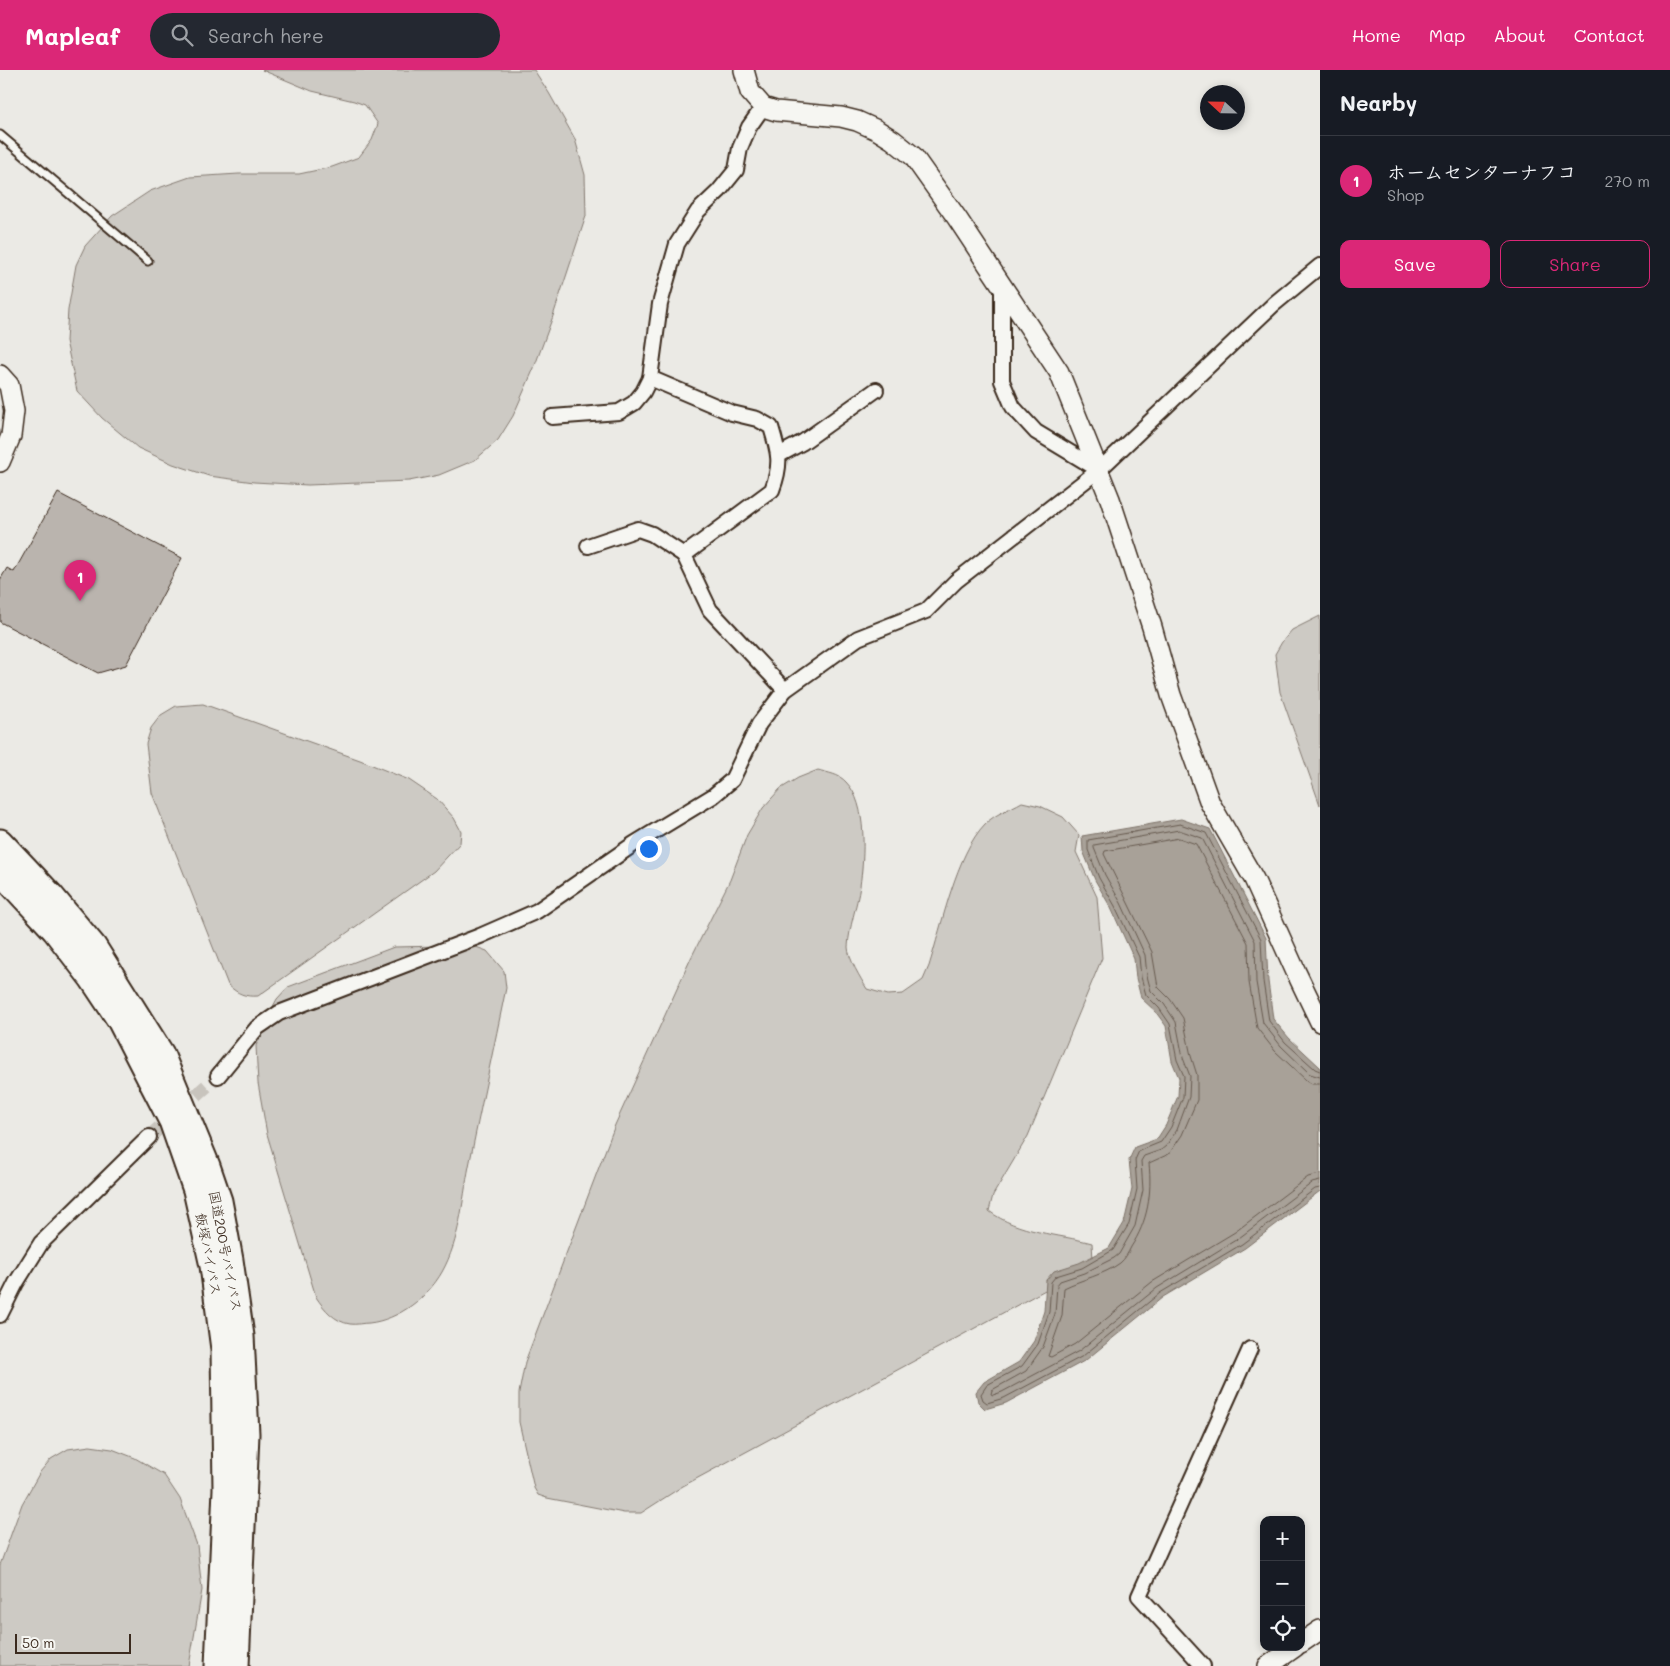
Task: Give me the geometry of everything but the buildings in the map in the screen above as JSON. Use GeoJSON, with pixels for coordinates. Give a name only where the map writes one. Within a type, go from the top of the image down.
{"type":"FeatureCollection","features":[{"type":"Feature","properties":{"kind":"highway","name":"国道200号バイパス"},"geometry":{"type":"LineString","coordinates":[[0,842],[51,896],[93,946],[161,1054],[219,1200],[241,1336],[246,1434],[236,1666]]}},
{"type":"Feature","properties":{"kind":"highway","name":"飯塚バイパス"},"geometry":{"type":"LineString","coordinates":[[0,871],[56,930],[92,978],[120,1020],[172,1121],[196,1190],[213,1266],[224,1349],[226,1489],[218,1666]]}},
{"type":"Feature","properties":{"kind":"street"},"geometry":{"type":"LineString","coordinates":[[744,70],[750,92],[763,107],[776,111],[849,119],[877,130],[913,156],[957,218],[1059,372],[1099,470],[1152,627],[1171,695],[1210,803],[1254,879],[1320,1022]]}},
{"type":"Feature","properties":{"kind":"street"},"geometry":{"type":"LineString","coordinates":[[552,417],[619,412],[634,403],[643,392],[650,378],[660,304],[677,244],[698,211],[719,191],[736,170],[740,148],[749,127],[763,107]]}},
{"type":"Feature","properties":{"kind":"street"},"geometry":{"type":"LineString","coordinates":[[218,1076],[257,1028],[279,1013],[480,936],[537,911],[634,844],[713,796],[732,780],[759,724],[785,690],[858,638],[926,611],[956,581],[1099,470],[1274,304],[1320,266]]}},
{"type":"Feature","properties":{"kind":"street"},"geometry":{"type":"LineString","coordinates":[[1002,287],[1002,381],[1013,407],[1036,432],[1099,470]]}},
{"type":"Feature","properties":{"kind":"street"},"geometry":{"type":"LineString","coordinates":[[0,375],[9,385],[14,411],[11,436],[0,462]]}},
{"type":"Feature","properties":{"kind":"street"},"geometry":{"type":"LineString","coordinates":[[650,378],[732,413],[757,420],[771,427],[779,455],[778,473],[772,490],[684,555]]}},
{"type":"Feature","properties":{"kind":"street"},"geometry":{"type":"LineString","coordinates":[[779,455],[803,442],[876,390]]}},
{"type":"Feature","properties":{"kind":"street"},"geometry":{"type":"LineString","coordinates":[[588,546],[638,528],[652,534],[684,555],[710,610],[785,690]]}},
{"type":"Feature","properties":{"kind":"street"},"geometry":{"type":"LineString","coordinates":[[0,1315],[16,1283],[41,1243],[149,1137]]}},
{"type":"Feature","properties":{"kind":"street"},"geometry":{"type":"LineString","coordinates":[[1204,1666],[1139,1596],[1250,1349]]}},
{"type":"Feature","properties":{"kind":"street"},"geometry":{"type":"LineString","coordinates":[[1305,1640],[1320,1630]]}},
{"type":"Feature","properties":{"kind":"street"},"geometry":{"type":"LineString","coordinates":[[1268,1666],[1290,1651]]}},
{"type":"Feature","properties":{"kind":"lane"},"geometry":{"type":"LineString","coordinates":[[0,135],[148,261]]}},
{"type":"Feature","properties":{"kind":"shaded area"},"geometry":{"type":"Polygon","coordinates":[[[262,70],[534,70],[575,139],[585,175],[586,216],[552,319],[534,368],[513,416],[498,440],[475,460],[439,475],[409,481],[308,485],[254,482],[209,476],[173,464],[138,448],[102,418],[77,391],[66,341],[68,310],[76,265],[85,246],[112,216],[150,191],[190,177],[239,174],[299,174],[332,167],[359,157],[372,140],[378,124],[365,105],[312,91],[262,70]]]}},
{"type":"Feature","properties":{"kind":"shaded area"},"geometry":{"type":"Polygon","coordinates":[[[1320,616],[1320,805],[1280,692],[1275,654],[1292,630],[1320,616]]]}},
{"type":"Feature","properties":{"kind":"shaded area"},"geometry":{"type":"Polygon","coordinates":[[[203,704],[360,760],[409,780],[437,799],[454,818],[461,831],[460,843],[434,871],[258,996],[242,994],[228,985],[152,793],[146,744],[151,728],[161,715],[176,706],[203,704]]]}},
{"type":"Feature","properties":{"kind":"shaded area"},"geometry":{"type":"Polygon","coordinates":[[[818,770],[843,779],[853,792],[858,804],[863,832],[863,861],[859,894],[851,924],[848,947],[850,957],[867,989],[888,995],[903,994],[923,980],[958,871],[975,837],[989,820],[1022,802],[1040,806],[1063,817],[1079,835],[1076,852],[1097,897],[1102,958],[1028,1136],[993,1195],[989,1211],[1000,1218],[1025,1228],[1092,1243],[1093,1260],[1084,1269],[683,1486],[641,1513],[624,1513],[538,1495],[534,1488],[519,1422],[519,1393],[525,1362],[615,1125],[691,958],[730,880],[747,835],[763,808],[780,789],[798,778],[818,770]]]}},
{"type":"Feature","properties":{"kind":"shaded area"},"geometry":{"type":"Polygon","coordinates":[[[394,947],[476,947],[487,951],[504,971],[506,988],[469,1166],[457,1234],[442,1272],[429,1290],[411,1306],[380,1321],[355,1324],[345,1323],[330,1314],[316,1297],[267,1134],[258,1083],[256,1046],[277,999],[288,987],[394,947]]]}},
{"type":"Feature","properties":{"kind":"shaded area"},"geometry":{"type":"Polygon","coordinates":[[[90,1446],[112,1449],[135,1458],[164,1475],[180,1499],[197,1545],[202,1590],[189,1666],[0,1666],[0,1565],[22,1504],[40,1472],[51,1459],[68,1449],[90,1446]]]}},
{"type":"Feature","properties":{"kind":"water"},"geometry":{"type":"Polygon","coordinates":[[[1181,819],[1210,829],[1266,938],[1268,981],[1273,1019],[1289,1038],[1320,1067],[1320,1191],[1245,1248],[1163,1297],[1086,1360],[1006,1403],[985,1409],[978,1402],[976,1392],[984,1382],[1019,1362],[1034,1341],[1044,1311],[1046,1280],[1054,1271],[1079,1263],[1109,1248],[1124,1223],[1132,1189],[1129,1160],[1135,1147],[1157,1139],[1166,1125],[1178,1096],[1179,1078],[1172,1061],[1166,1026],[1155,1011],[1141,998],[1134,959],[1111,908],[1095,880],[1083,851],[1082,836],[1181,819]]]}},
{"type":"Feature","properties":{"kind":"tunnel"},"geometry":{"type":"LineString","coordinates":[[149,1137],[218,1076]]}},
{"type":"Feature","properties":{"kind":"place","name":"ホームセンターナフコ"},"geometry":{"type":"Point","coordinates":[80,601]}}]}
